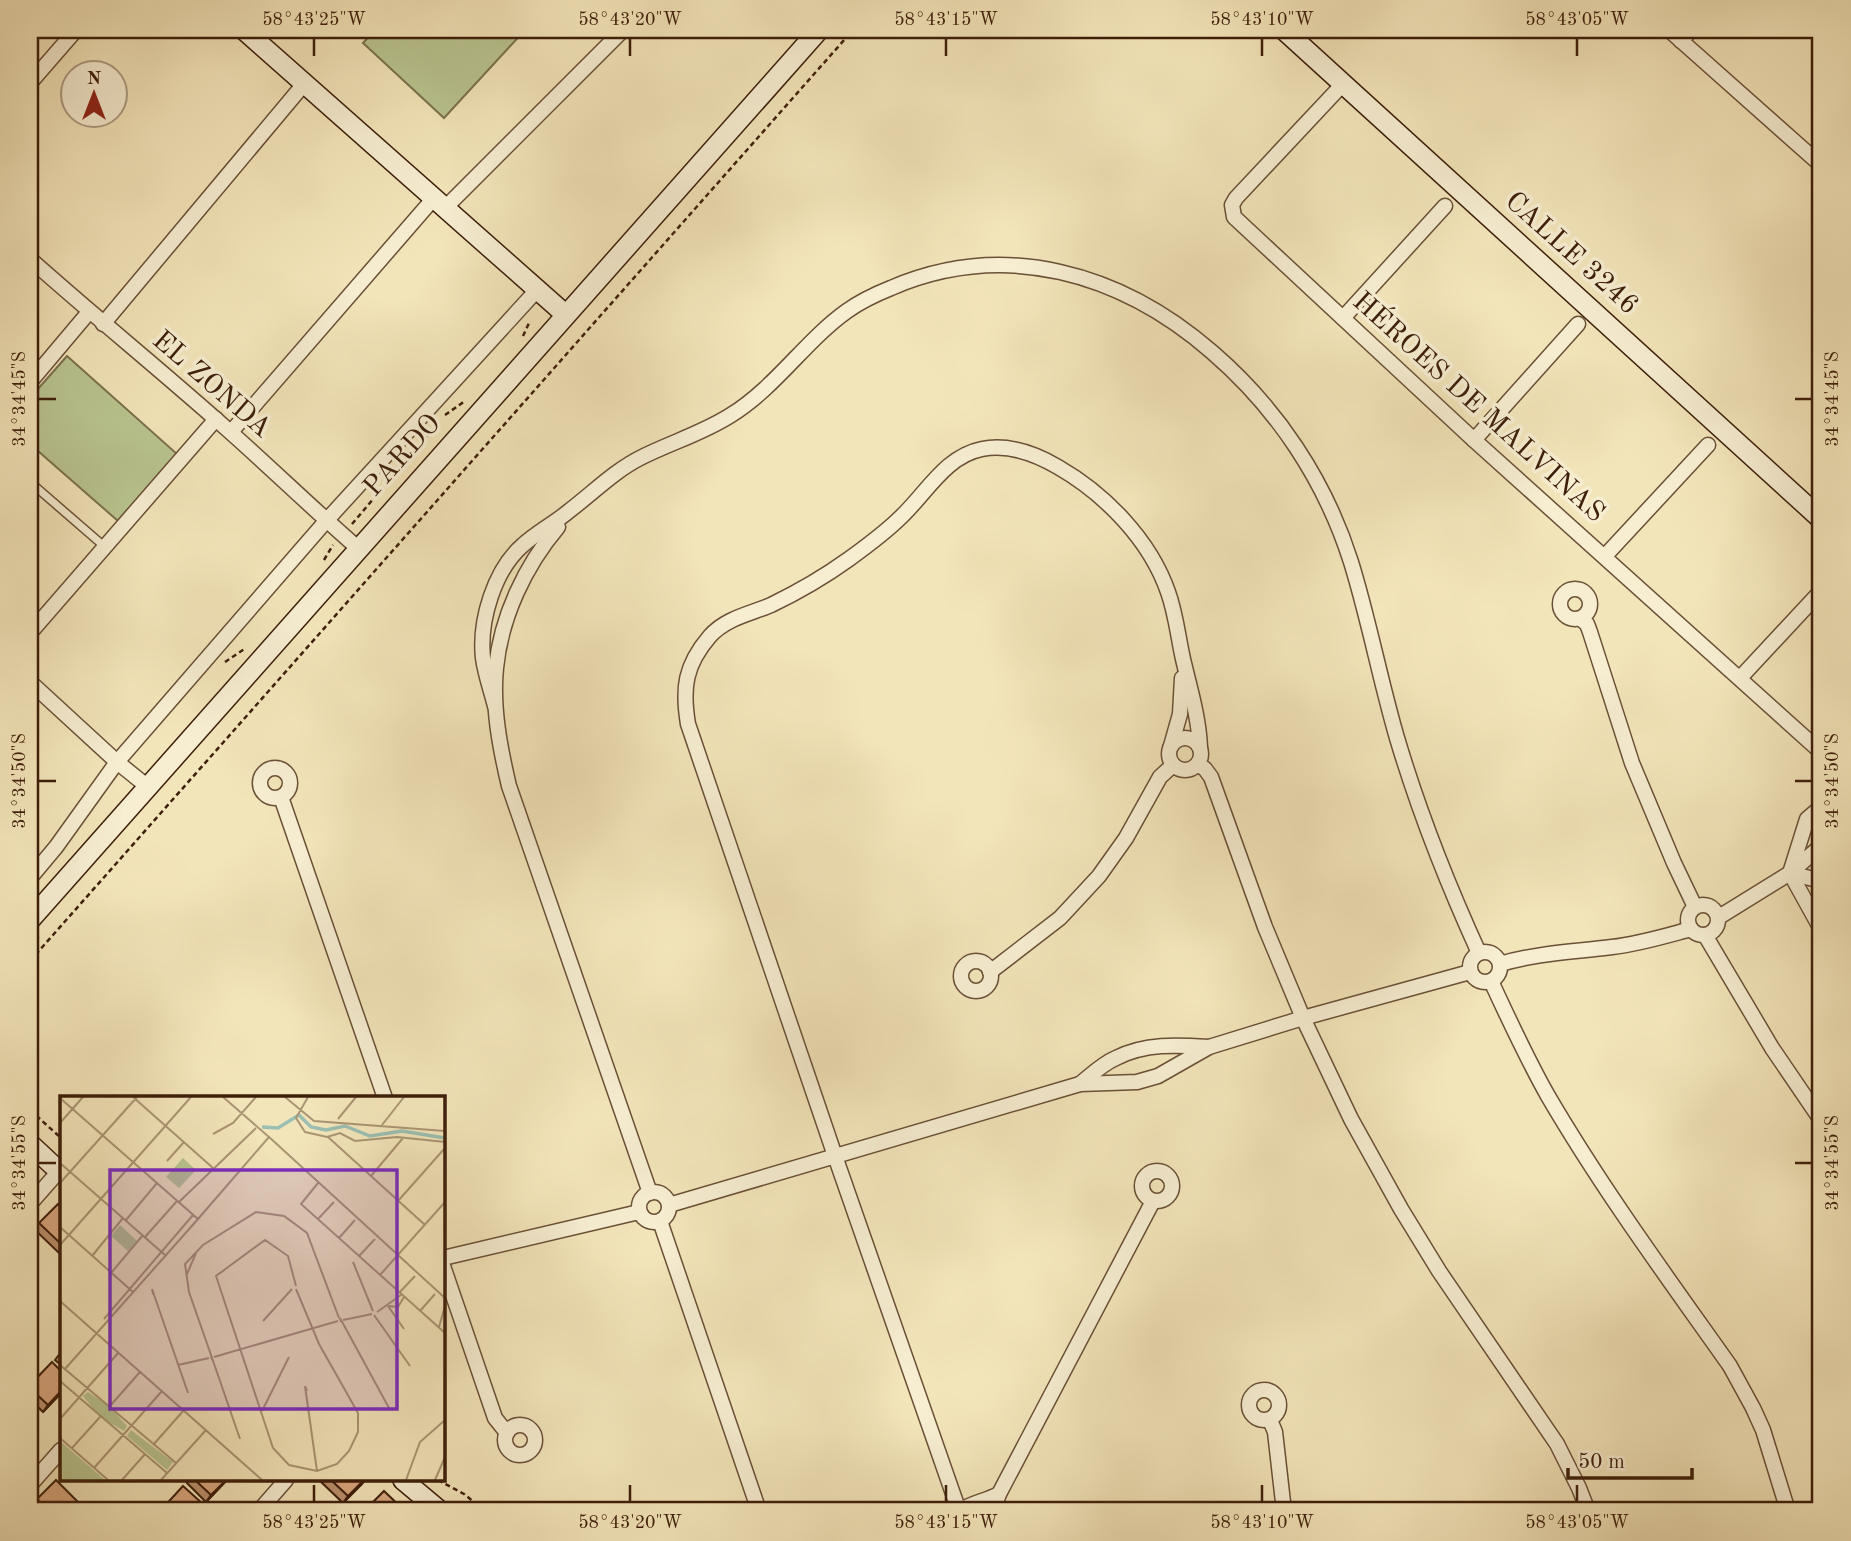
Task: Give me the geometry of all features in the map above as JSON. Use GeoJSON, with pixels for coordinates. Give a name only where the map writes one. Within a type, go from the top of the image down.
{"type":"FeatureCollection","features":[{"type":"Feature","properties":{"kind":"main road","name":"PARDO"},"geometry":{"type":"LineString","coordinates":[[30,920],[819,30]]}},
{"type":"Feature","properties":{"kind":"main road","name":"CALLE 3246"},"geometry":{"type":"LineString","coordinates":[[1284,30],[1821,519]]}},
{"type":"Feature","properties":{"kind":"main road"},"geometry":{"type":"LineString","coordinates":[[253,33],[304,84],[566,314]]}},
{"type":"Feature","properties":{"kind":"main road"},"geometry":{"type":"LineString","coordinates":[[30,1144],[60,1172]]}},
{"type":"Feature","properties":{"kind":"main road"},"geometry":{"type":"LineString","coordinates":[[405,1482],[440,1511]]}},
{"type":"Feature","properties":{"kind":"street"},"geometry":{"type":"LineString","coordinates":[[30,83],[76,30]]}},
{"type":"Feature","properties":{"kind":"street"},"geometry":{"type":"LineString","coordinates":[[231,432],[440,203],[623,30]]}},
{"type":"Feature","properties":{"kind":"street"},"geometry":{"type":"LineString","coordinates":[[1669,30],[1686,35],[1821,165]]}},
{"type":"Feature","properties":{"kind":"street"},"geometry":{"type":"LineString","coordinates":[[103,324],[304,84]]}},
{"type":"Feature","properties":{"kind":"street","name":"HÉROES DE MALVINAS"},"geometry":{"type":"LineString","coordinates":[[1343,84],[1236,198],[1232,205],[1234,217],[1474,440],[1821,752]]}},
{"type":"Feature","properties":{"kind":"street"},"geometry":{"type":"LineString","coordinates":[[1343,318],[1445,206]]}},
{"type":"Feature","properties":{"kind":"street","name":"EL ZONDA"},"geometry":{"type":"LineString","coordinates":[[30,259],[231,432],[359,549]]}},
{"type":"Feature","properties":{"kind":"street"},"geometry":{"type":"LineString","coordinates":[[650,1192],[509,786],[495,706],[483,659],[487,608],[496,583],[522,545],[577,505],[603,481],[645,455],[708,429],[742,409],[764,391],[831,323],[852,307],[911,279],[977,265],[1040,268],[1092,280],[1142,303],[1185,330],[1213,352],[1268,408],[1289,435],[1318,483],[1335,519],[1352,564],[1410,782],[1440,865],[1479,953]]}},
{"type":"Feature","properties":{"kind":"street","name":"PARDO"},"geometry":{"type":"LineString","coordinates":[[30,878],[56,847],[117,762],[326,521],[543,294]]}},
{"type":"Feature","properties":{"kind":"street"},"geometry":{"type":"LineString","coordinates":[[30,383],[89,312]]}},
{"type":"Feature","properties":{"kind":"street"},"geometry":{"type":"LineString","coordinates":[[1474,440],[1578,324]]}},
{"type":"Feature","properties":{"kind":"street"},"geometry":{"type":"LineString","coordinates":[[30,633],[216,419]]}},
{"type":"Feature","properties":{"kind":"street"},"geometry":{"type":"LineString","coordinates":[[1605,556],[1708,445]]}},
{"type":"Feature","properties":{"kind":"street"},"geometry":{"type":"LineString","coordinates":[[999,1494],[959,1511],[688,724],[684,703],[685,679],[701,647],[721,626],[799,591],[849,559],[903,515],[952,463],[984,448],[1021,451],[1071,474],[1113,510],[1150,555],[1174,610],[1199,726],[1201,756],[1198,764],[1186,770],[1173,765],[1169,757],[1180,714],[1182,652]]}},
{"type":"Feature","properties":{"kind":"street"},"geometry":{"type":"LineString","coordinates":[[495,706],[496,668],[503,629],[514,600],[547,540],[577,505]]}},
{"type":"Feature","properties":{"kind":"street"},"geometry":{"type":"LineString","coordinates":[[1740,678],[1821,591]]}},
{"type":"Feature","properties":{"kind":"street"},"geometry":{"type":"LineString","coordinates":[[493,592],[514,600]]}},
{"type":"Feature","properties":{"kind":"street"},"geometry":{"type":"LineString","coordinates":[[1581,619],[1590,632],[1637,774],[1695,907]]}},
{"type":"Feature","properties":{"kind":"street"},"geometry":{"type":"LineString","coordinates":[[30,682],[148,787]]}},
{"type":"Feature","properties":{"kind":"street"},"geometry":{"type":"LineString","coordinates":[[1171,746],[1179,738],[1185,737],[1195,741],[1200,748]]}},
{"type":"Feature","properties":{"kind":"street"},"geometry":{"type":"LineString","coordinates":[[1198,764],[1211,777],[1265,927],[1303,1018],[1351,1119],[1438,1271],[1545,1425],[1569,1467],[1588,1511]]}},
{"type":"Feature","properties":{"kind":"street"},"geometry":{"type":"LineString","coordinates":[[990,972],[1060,918],[1099,876],[1126,838],[1160,777],[1173,765]]}},
{"type":"Feature","properties":{"kind":"street"},"geometry":{"type":"LineString","coordinates":[[281,797],[384,1096]]}},
{"type":"Feature","properties":{"kind":"street"},"geometry":{"type":"LineString","coordinates":[[1821,807],[1807,819],[1790,873],[1821,929]]}},
{"type":"Feature","properties":{"kind":"street"},"geometry":{"type":"LineString","coordinates":[[1719,917],[1790,873],[1821,846]]}},
{"type":"Feature","properties":{"kind":"street"},"geometry":{"type":"LineString","coordinates":[[1790,873],[1812,873],[1821,870]]}},
{"type":"Feature","properties":{"kind":"street"},"geometry":{"type":"LineString","coordinates":[[1790,873],[1821,881]]}},
{"type":"Feature","properties":{"kind":"street"},"geometry":{"type":"LineString","coordinates":[[1500,964],[1533,956],[1615,947],[1698,932],[1710,934],[1717,927],[1719,917],[1709,906],[1695,907],[1689,915],[1689,925],[1698,932],[1821,1120]]}},
{"type":"Feature","properties":{"kind":"street"},"geometry":{"type":"LineString","coordinates":[[1479,953],[1491,953],[1498,959],[1499,975],[1491,981],[1476,980],[1470,972],[1471,962],[1479,953]]}},
{"type":"Feature","properties":{"kind":"street"},"geometry":{"type":"LineString","coordinates":[[669,1205],[1080,1084],[1138,1082],[1157,1076],[1209,1046],[1470,972]]}},
{"type":"Feature","properties":{"kind":"street"},"geometry":{"type":"LineString","coordinates":[[1491,981],[1554,1106],[1628,1222],[1742,1387],[1763,1430],[1788,1511]]}},
{"type":"Feature","properties":{"kind":"street"},"geometry":{"type":"LineString","coordinates":[[1080,1084],[1108,1062],[1156,1045],[1209,1046]]}},
{"type":"Feature","properties":{"kind":"street"},"geometry":{"type":"LineString","coordinates":[[30,1204],[60,1172]]}},
{"type":"Feature","properties":{"kind":"street"},"geometry":{"type":"LineString","coordinates":[[650,1192],[664,1196],[669,1205],[667,1214],[660,1221],[645,1220],[639,1212],[639,1202],[650,1192]]}},
{"type":"Feature","properties":{"kind":"street"},"geometry":{"type":"LineString","coordinates":[[993,1511],[999,1494],[1153,1200]]}},
{"type":"Feature","properties":{"kind":"street"},"geometry":{"type":"LineString","coordinates":[[444,1258],[639,1212]]}},
{"type":"Feature","properties":{"kind":"street"},"geometry":{"type":"LineString","coordinates":[[660,1221],[759,1511]]}},
{"type":"Feature","properties":{"kind":"street"},"geometry":{"type":"LineString","coordinates":[[444,1269],[495,1418],[507,1433]]}},
{"type":"Feature","properties":{"kind":"street"},"geometry":{"type":"LineString","coordinates":[[1270,1420],[1276,1440],[1284,1511]]}},
{"type":"Feature","properties":{"kind":"street"},"geometry":{"type":"LineString","coordinates":[[30,1485],[60,1451]]}},
{"type":"Feature","properties":{"kind":"street"},"geometry":{"type":"LineString","coordinates":[[259,1511],[284,1482]]}},
{"type":"Feature","properties":{"kind":"lane"},"geometry":{"type":"LineString","coordinates":[[30,482],[105,547]]}},
{"type":"Feature","properties":{"kind":"path"},"geometry":{"type":"LineString","coordinates":[[30,961],[853,30]]}},
{"type":"Feature","properties":{"kind":"path"},"geometry":{"type":"LineString","coordinates":[[520,342],[543,294]]}},
{"type":"Feature","properties":{"kind":"path"},"geometry":{"type":"LineString","coordinates":[[444,415],[466,401]]}},
{"type":"Feature","properties":{"kind":"path"},"geometry":{"type":"LineString","coordinates":[[321,564],[342,535],[436,425]]}},
{"type":"Feature","properties":{"kind":"path"},"geometry":{"type":"LineString","coordinates":[[223,664],[249,645]]}},
{"type":"Feature","properties":{"kind":"path"},"geometry":{"type":"LineString","coordinates":[[132,805],[153,823]]}},
{"type":"Feature","properties":{"kind":"path"},"geometry":{"type":"LineString","coordinates":[[30,1110],[60,1137]]}},
{"type":"Feature","properties":{"kind":"path"},"geometry":{"type":"LineString","coordinates":[[442,1482],[464,1494],[485,1511]]}},
{"type":"Feature","properties":{"kind":"green space"},"geometry":{"type":"Polygon","coordinates":[[[375,30],[525,30],[444,118],[363,43],[375,30]]]}},
{"type":"Feature","properties":{"kind":"green space"},"geometry":{"type":"Polygon","coordinates":[[[67,356],[177,454],[118,521],[30,444],[30,398],[67,356]]]}},
{"type":"Feature","properties":{"kind":"building"},"geometry":{"type":"Polygon","coordinates":[[[58,1204],[60,1243],[39,1223],[58,1204]]]}},
{"type":"Feature","properties":{"kind":"building"},"geometry":{"type":"Polygon","coordinates":[[[52,1362],[60,1370],[60,1392],[48,1405],[30,1385],[52,1362]]]}},
{"type":"Feature","properties":{"kind":"building"},"geometry":{"type":"Polygon","coordinates":[[[56,1480],[80,1504],[73,1511],[49,1511],[37,1499],[56,1480]]]}},
{"type":"Feature","properties":{"kind":"building"},"geometry":{"type":"Polygon","coordinates":[[[197,1482],[224,1482],[211,1495],[197,1482]]]}},
{"type":"Feature","properties":{"kind":"building"},"geometry":{"type":"Polygon","coordinates":[[[333,1482],[362,1482],[348,1496],[333,1482]]]}},
{"type":"Feature","properties":{"kind":"building"},"geometry":{"type":"Polygon","coordinates":[[[183,1486],[203,1504],[196,1511],[160,1511],[183,1486]]]}},
{"type":"Feature","properties":{"kind":"building"},"geometry":{"type":"Polygon","coordinates":[[[384,1491],[405,1511],[365,1510],[384,1491]]]}}]}
